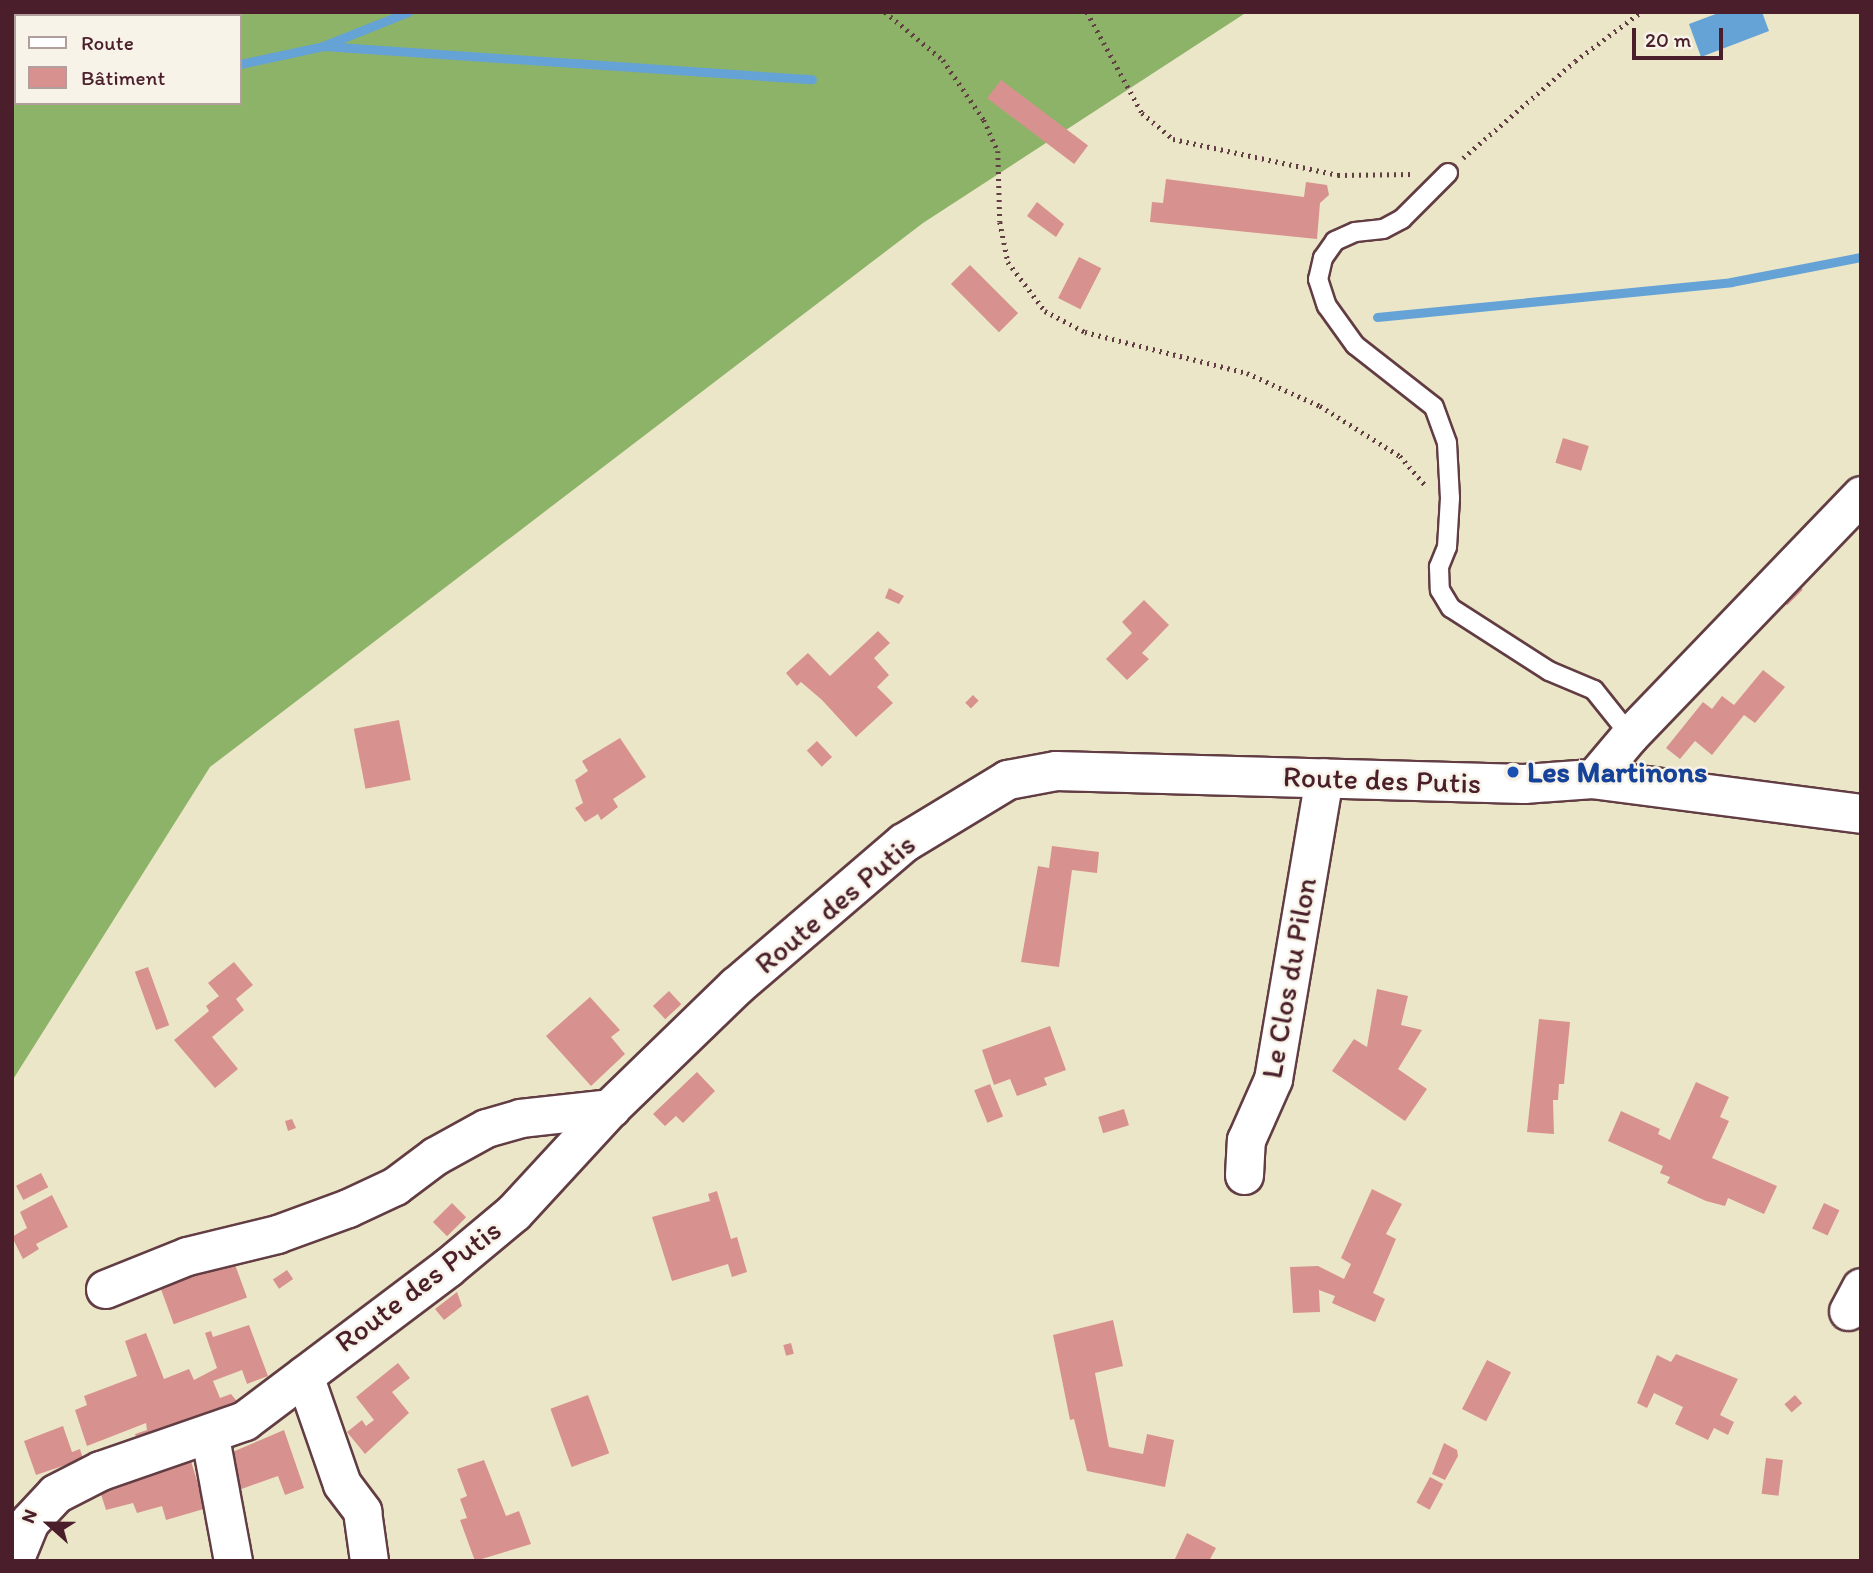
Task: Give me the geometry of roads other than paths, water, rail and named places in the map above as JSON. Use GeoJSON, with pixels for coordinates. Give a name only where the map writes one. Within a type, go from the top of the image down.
{"type":"FeatureCollection","features":[{"type":"Feature","properties":{"kind":"street"},"geometry":{"type":"LineString","coordinates":[[1594,779],[1630,734],[1861,495]]}},
{"type":"Feature","properties":{"kind":"street","name":"Route des Putis"},"geometry":{"type":"LineString","coordinates":[[14,1561],[30,1522],[56,1494],[101,1471],[210,1437],[245,1421],[514,1213],[611,1108],[737,986],[904,843],[1008,780],[1056,771],[1524,784],[1594,779],[1861,814]]}},
{"type":"Feature","properties":{"kind":"street","name":"Le Clos du Pilon"},"geometry":{"type":"LineString","coordinates":[[1244,1175],[1246,1140],[1273,1079],[1324,777]]}},
{"type":"Feature","properties":{"kind":"street"},"geometry":{"type":"LineString","coordinates":[[105,1289],[187,1256],[277,1234],[348,1208],[394,1186],[435,1156],[486,1128],[520,1118],[611,1108]]}},
{"type":"Feature","properties":{"kind":"street"},"geometry":{"type":"LineString","coordinates":[[304,1375],[342,1484],[362,1511],[369,1561]]}},
{"type":"Feature","properties":{"kind":"street"},"geometry":{"type":"LineString","coordinates":[[210,1437],[233,1561]]}},
{"type":"Feature","properties":{"kind":"street"},"geometry":{"type":"LineString","coordinates":[[12,1555],[14,1561]]}},
{"type":"Feature","properties":{"kind":"lane"},"geometry":{"type":"LineString","coordinates":[[1448,173],[1402,219],[1383,229],[1355,232],[1335,241],[1323,258],[1318,279],[1327,306],[1356,345],[1434,407],[1447,443],[1447,547],[1439,567],[1440,590],[1451,608],[1549,671],[1594,690],[1630,734]]}},
{"type":"Feature","properties":{"kind":"water"},"geometry":{"type":"Polygon","coordinates":[[[1721,12],[1762,12],[1769,31],[1701,57],[1689,24],[1721,12]]]}},
{"type":"Feature","properties":{"kind":"waterway"},"geometry":{"type":"LineString","coordinates":[[242,64],[323,46],[408,12]]}},
{"type":"Feature","properties":{"kind":"waterway"},"geometry":{"type":"LineString","coordinates":[[323,46],[812,79]]}},
{"type":"Feature","properties":{"kind":"waterway"},"geometry":{"type":"LineString","coordinates":[[1377,317],[1731,282],[1861,257]]}},
{"type":"Feature","properties":{"kind":"place","name":"Les Martinons"},"geometry":{"type":"Point","coordinates":[1513,772]}}]}
